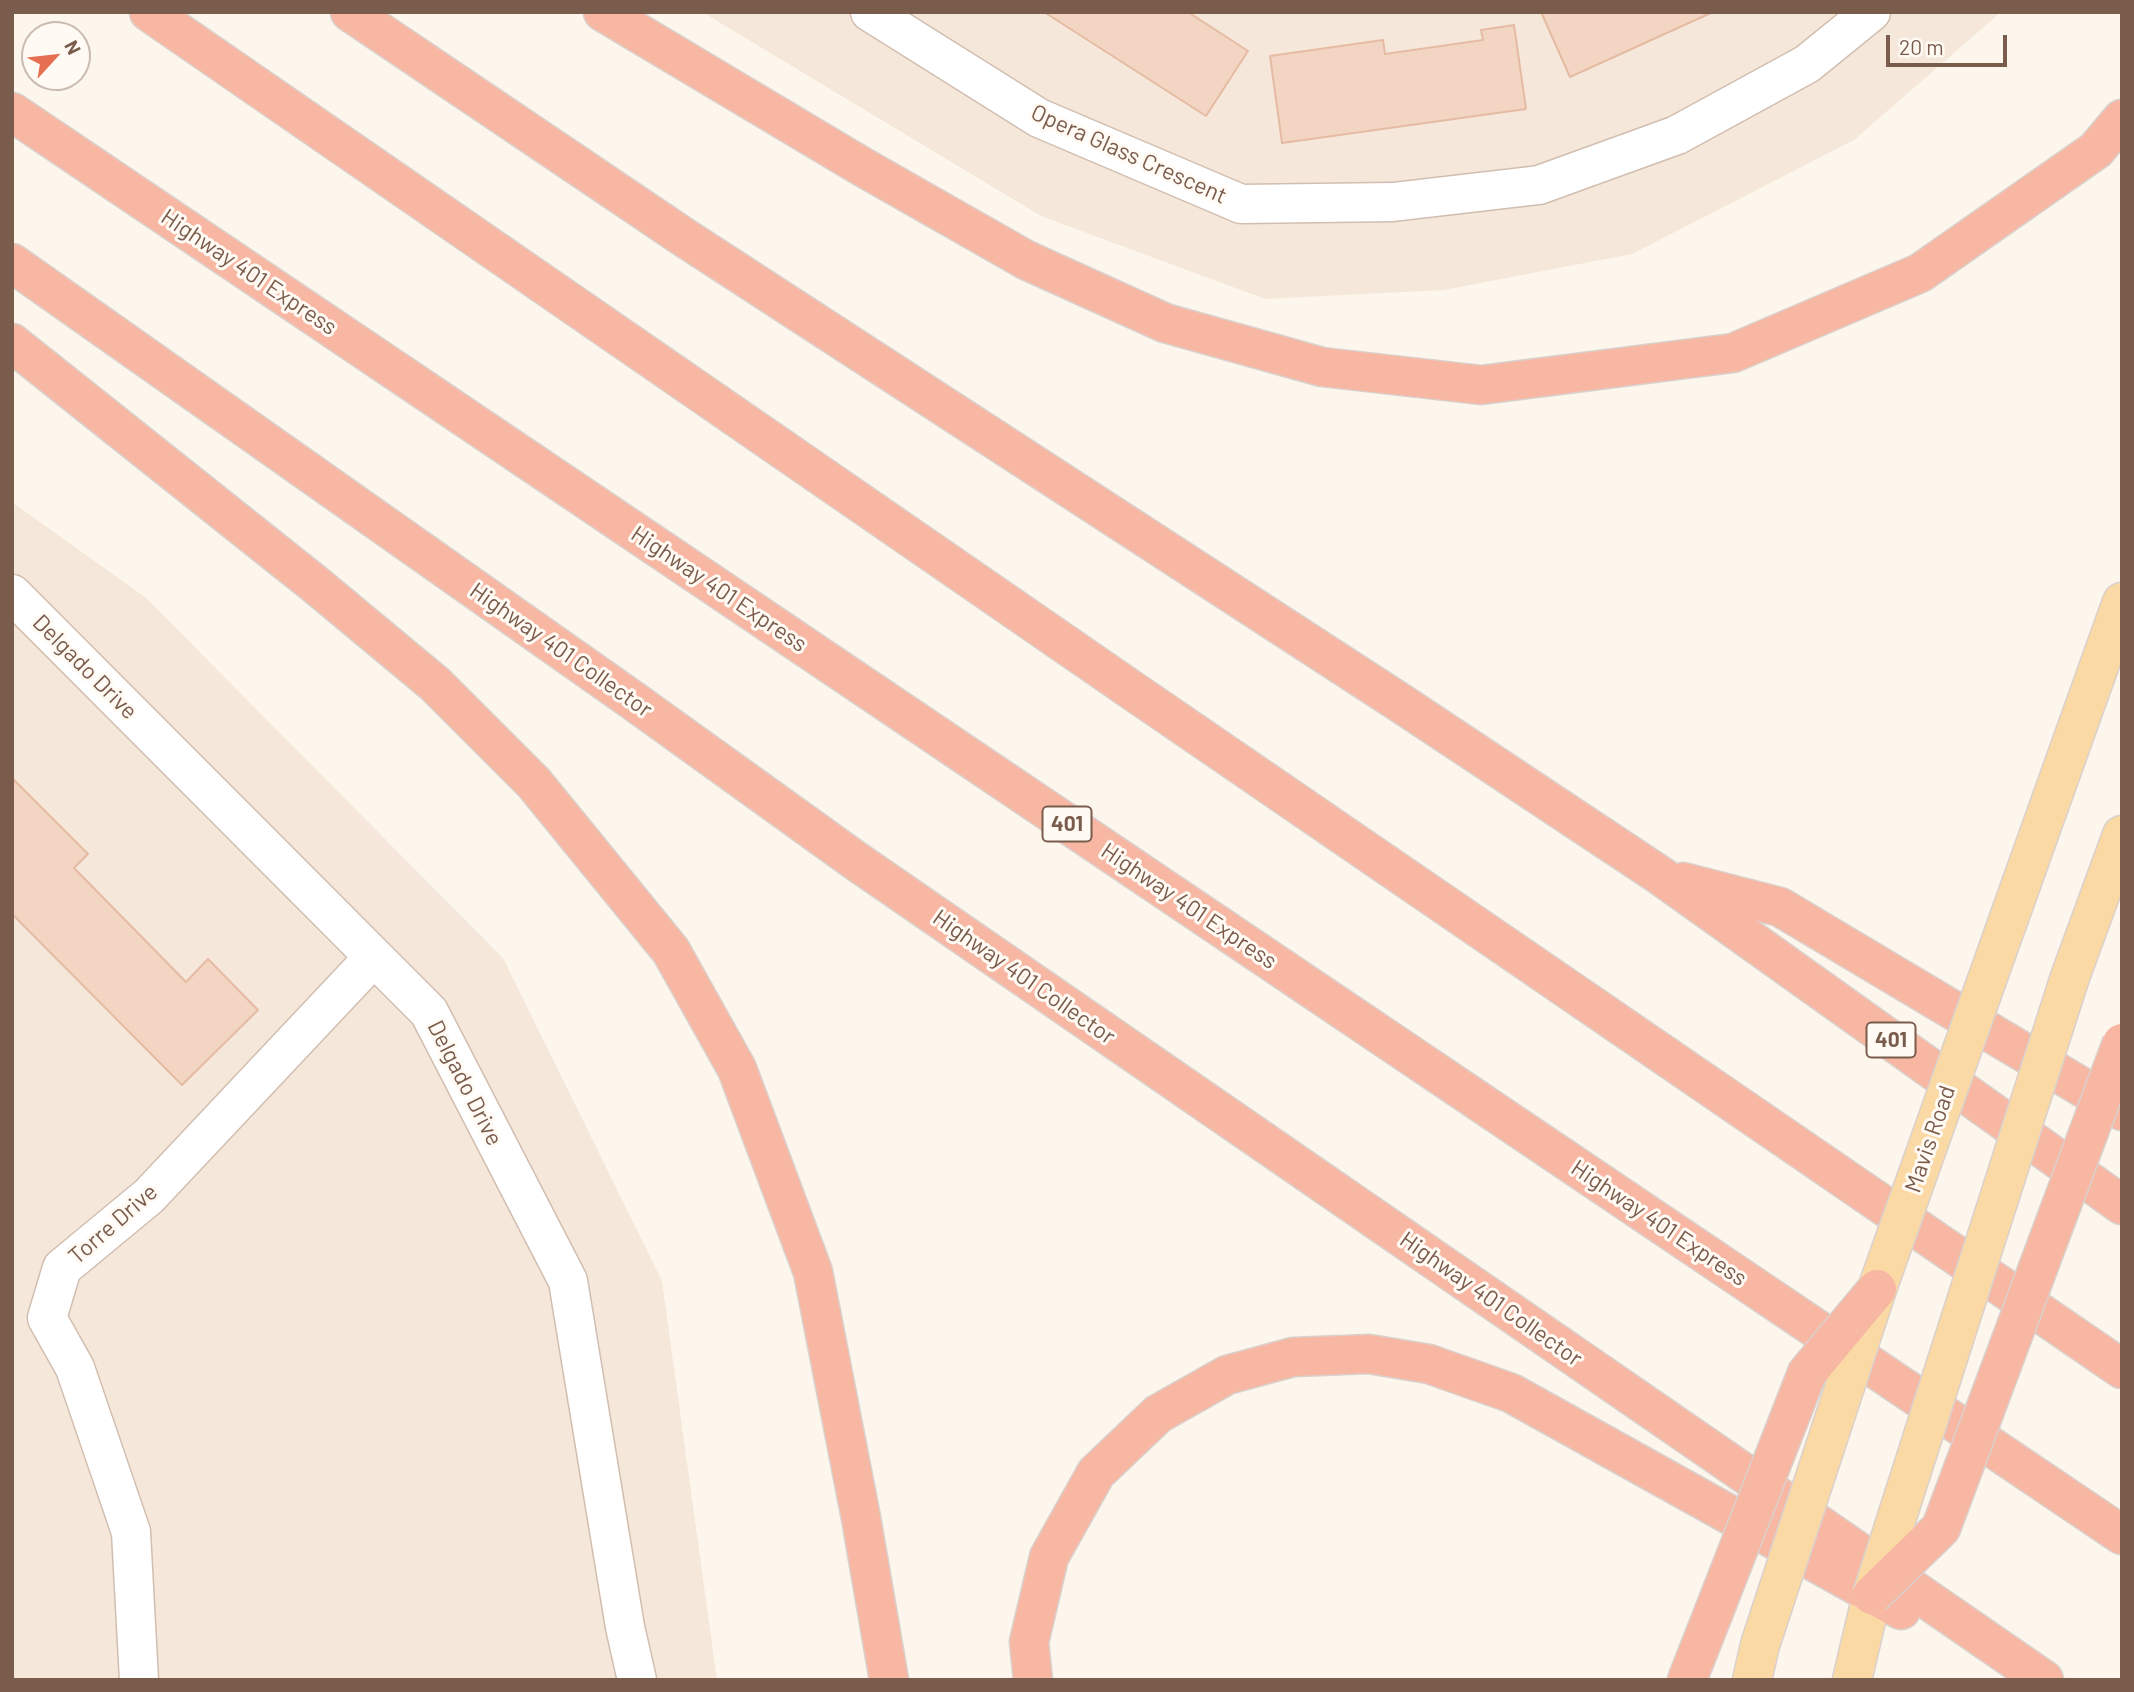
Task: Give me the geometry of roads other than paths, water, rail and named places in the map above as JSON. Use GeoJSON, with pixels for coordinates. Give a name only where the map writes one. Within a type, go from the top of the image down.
{"type":"FeatureCollection","features":[{"type":"Feature","properties":{"kind":"highway"},"geometry":{"type":"LineString","coordinates":[[149,12],[2122,1369]]}},
{"type":"Feature","properties":{"kind":"highway","name":"401"},"geometry":{"type":"LineString","coordinates":[[350,12],[685,238],[1402,704],[1661,876],[2122,1205]]}},
{"type":"Feature","properties":{"kind":"highway"},"geometry":{"type":"LineString","coordinates":[[603,12],[861,166],[1026,260],[1165,323],[1322,366],[1481,385],[1733,352],[1920,273],[2096,150],[2122,119]]}},
{"type":"Feature","properties":{"kind":"highway","name":"Highway 401 Express"},"geometry":{"type":"LineString","coordinates":[[12,112],[2122,1535]]}},
{"type":"Feature","properties":{"kind":"highway","name":"Highway 401 Collector"},"geometry":{"type":"LineString","coordinates":[[12,262],[856,861],[2045,1680]]}},
{"type":"Feature","properties":{"kind":"highway"},"geometry":{"type":"LineString","coordinates":[[12,343],[316,585],[435,684],[534,783],[671,951],[737,1069],[813,1272],[890,1680]]}},
{"type":"Feature","properties":{"kind":"highway"},"geometry":{"type":"LineString","coordinates":[[1661,876],[1780,907],[2122,1111]]}},
{"type":"Feature","properties":{"kind":"highway"},"geometry":{"type":"LineString","coordinates":[[1872,1595],[1941,1528],[2122,1043]]}},
{"type":"Feature","properties":{"kind":"highway"},"geometry":{"type":"LineString","coordinates":[[1687,1680],[1807,1373],[1877,1289]]}},
{"type":"Feature","properties":{"kind":"highway"},"geometry":{"type":"LineString","coordinates":[[1033,1680],[1029,1642],[1049,1557],[1096,1473],[1157,1414],[1227,1375],[1293,1357],[1369,1354],[1429,1364],[1511,1393],[2026,1680]]}},
{"type":"Feature","properties":{"kind":"main road","name":"Mavis Road"},"geometry":{"type":"LineString","coordinates":[[1756,1663],[1877,1289],[2122,602]]}},
{"type":"Feature","properties":{"kind":"main road"},"geometry":{"type":"LineString","coordinates":[[1852,1680],[1872,1595],[2070,976],[2122,835]]}},
{"type":"Feature","properties":{"kind":"street","name":"Opera Glass Crescent"},"geometry":{"type":"LineString","coordinates":[[870,12],[1039,118],[1241,204],[1394,202],[1539,185],[1677,135],[1807,64],[1871,12]]}},
{"type":"Feature","properties":{"kind":"street","name":"Delgado Drive"},"geometry":{"type":"LineString","coordinates":[[12,594],[429,1012],[568,1281],[625,1627],[637,1680]]}},
{"type":"Feature","properties":{"kind":"street","name":"Torre Drive"},"geometry":{"type":"LineString","coordinates":[[139,1680],[131,1532],[75,1368],[47,1318],[62,1268],[149,1196],[373,958]]}}]}
